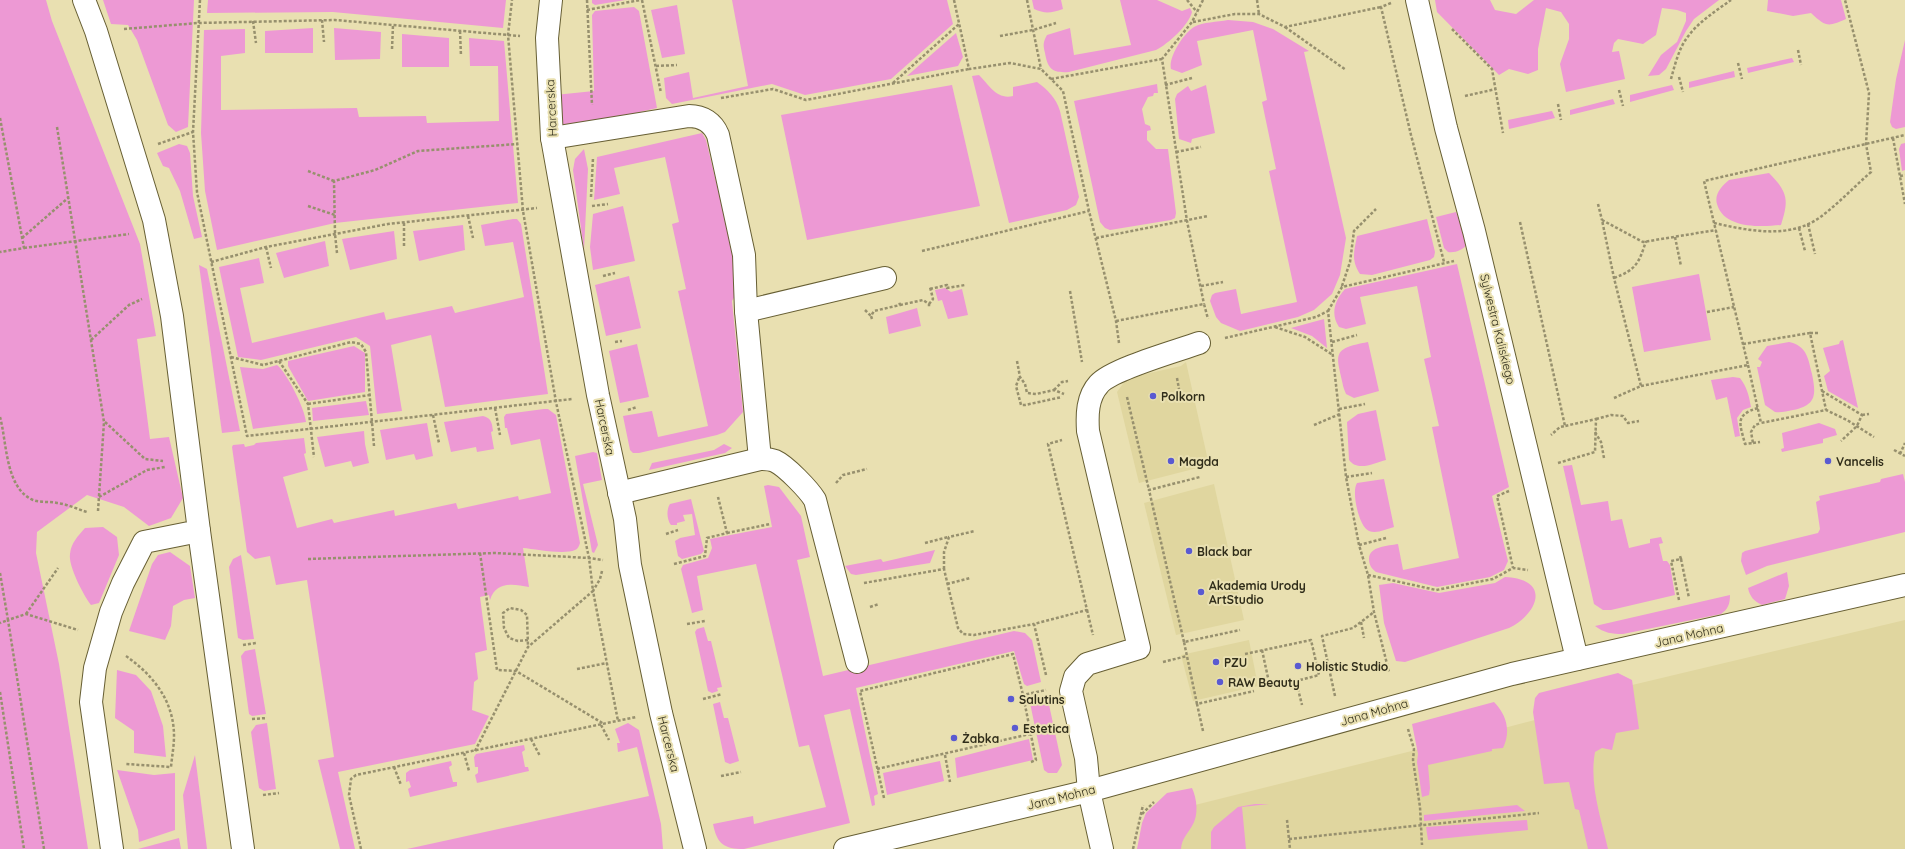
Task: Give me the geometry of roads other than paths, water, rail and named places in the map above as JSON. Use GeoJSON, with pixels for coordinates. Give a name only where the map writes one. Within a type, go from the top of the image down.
{"type":"FeatureCollection","features":[{"type":"Feature","properties":{"kind":"street"},"geometry":{"type":"LineString","coordinates":[[84,0],[96,31],[134,152],[156,229],[167,288],[243,849]]}},
{"type":"Feature","properties":{"kind":"street","name":"Harcerska"},"geometry":{"type":"LineString","coordinates":[[551,0],[547,38],[552,138],[598,395],[625,519],[630,565],[661,713],[695,849]]}},
{"type":"Feature","properties":{"kind":"street","name":"Sylwestra Kaliskiego"},"geometry":{"type":"LineString","coordinates":[[1417,0],[1446,128],[1474,231],[1577,659]]}},
{"type":"Feature","properties":{"kind":"street"},"geometry":{"type":"LineString","coordinates":[[552,138],[689,116],[703,118],[712,125],[718,136],[740,230],[744,255],[746,311],[760,459]]}},
{"type":"Feature","properties":{"kind":"street"},"geometry":{"type":"LineString","coordinates":[[746,311],[885,278]]}},
{"type":"Feature","properties":{"kind":"street"},"geometry":{"type":"LineString","coordinates":[[1102,849],[1089,791],[1086,758],[1071,696],[1073,681],[1087,664],[1139,648],[1088,431],[1088,407],[1093,393],[1099,384],[1120,371],[1206,342]]}},
{"type":"Feature","properties":{"kind":"street"},"geometry":{"type":"LineString","coordinates":[[619,493],[760,459],[770,459],[778,462],[812,496],[817,506],[857,662]]}},
{"type":"Feature","properties":{"kind":"street"},"geometry":{"type":"LineString","coordinates":[[112,849],[90,702],[95,668],[102,640],[111,612],[123,584],[144,542],[199,531]]}},
{"type":"Feature","properties":{"kind":"street","name":"Jana Mohna"},"geometry":{"type":"LineString","coordinates":[[845,849],[1089,791],[1400,704],[1577,659],[1649,644],[1905,585]]}},
{"type":"Feature","properties":{"kind":"place","name":"Polkorn"},"geometry":{"type":"Point","coordinates":[1153,396]}},
{"type":"Feature","properties":{"kind":"place","name":"Magda"},"geometry":{"type":"Point","coordinates":[1171,461]}},
{"type":"Feature","properties":{"kind":"place","name":"Vancelis"},"geometry":{"type":"Point","coordinates":[1828,461]}},
{"type":"Feature","properties":{"kind":"place","name":"Black bar"},"geometry":{"type":"Point","coordinates":[1189,551]}},
{"type":"Feature","properties":{"kind":"place","name":"Akademia Urody ArtStudio"},"geometry":{"type":"Point","coordinates":[1201,592]}},
{"type":"Feature","properties":{"kind":"place","name":"PZU"},"geometry":{"type":"Point","coordinates":[1216,662]}},
{"type":"Feature","properties":{"kind":"place","name":"Holistic Studio"},"geometry":{"type":"Point","coordinates":[1298,666]}},
{"type":"Feature","properties":{"kind":"place","name":"RAW Beauty"},"geometry":{"type":"Point","coordinates":[1220,682]}},
{"type":"Feature","properties":{"kind":"place","name":"Salutins"},"geometry":{"type":"Point","coordinates":[1011,699]}},
{"type":"Feature","properties":{"kind":"place","name":"Estetica"},"geometry":{"type":"Point","coordinates":[1015,728]}},
{"type":"Feature","properties":{"kind":"place","name":"Żabka"},"geometry":{"type":"Point","coordinates":[954,738]}}]}
